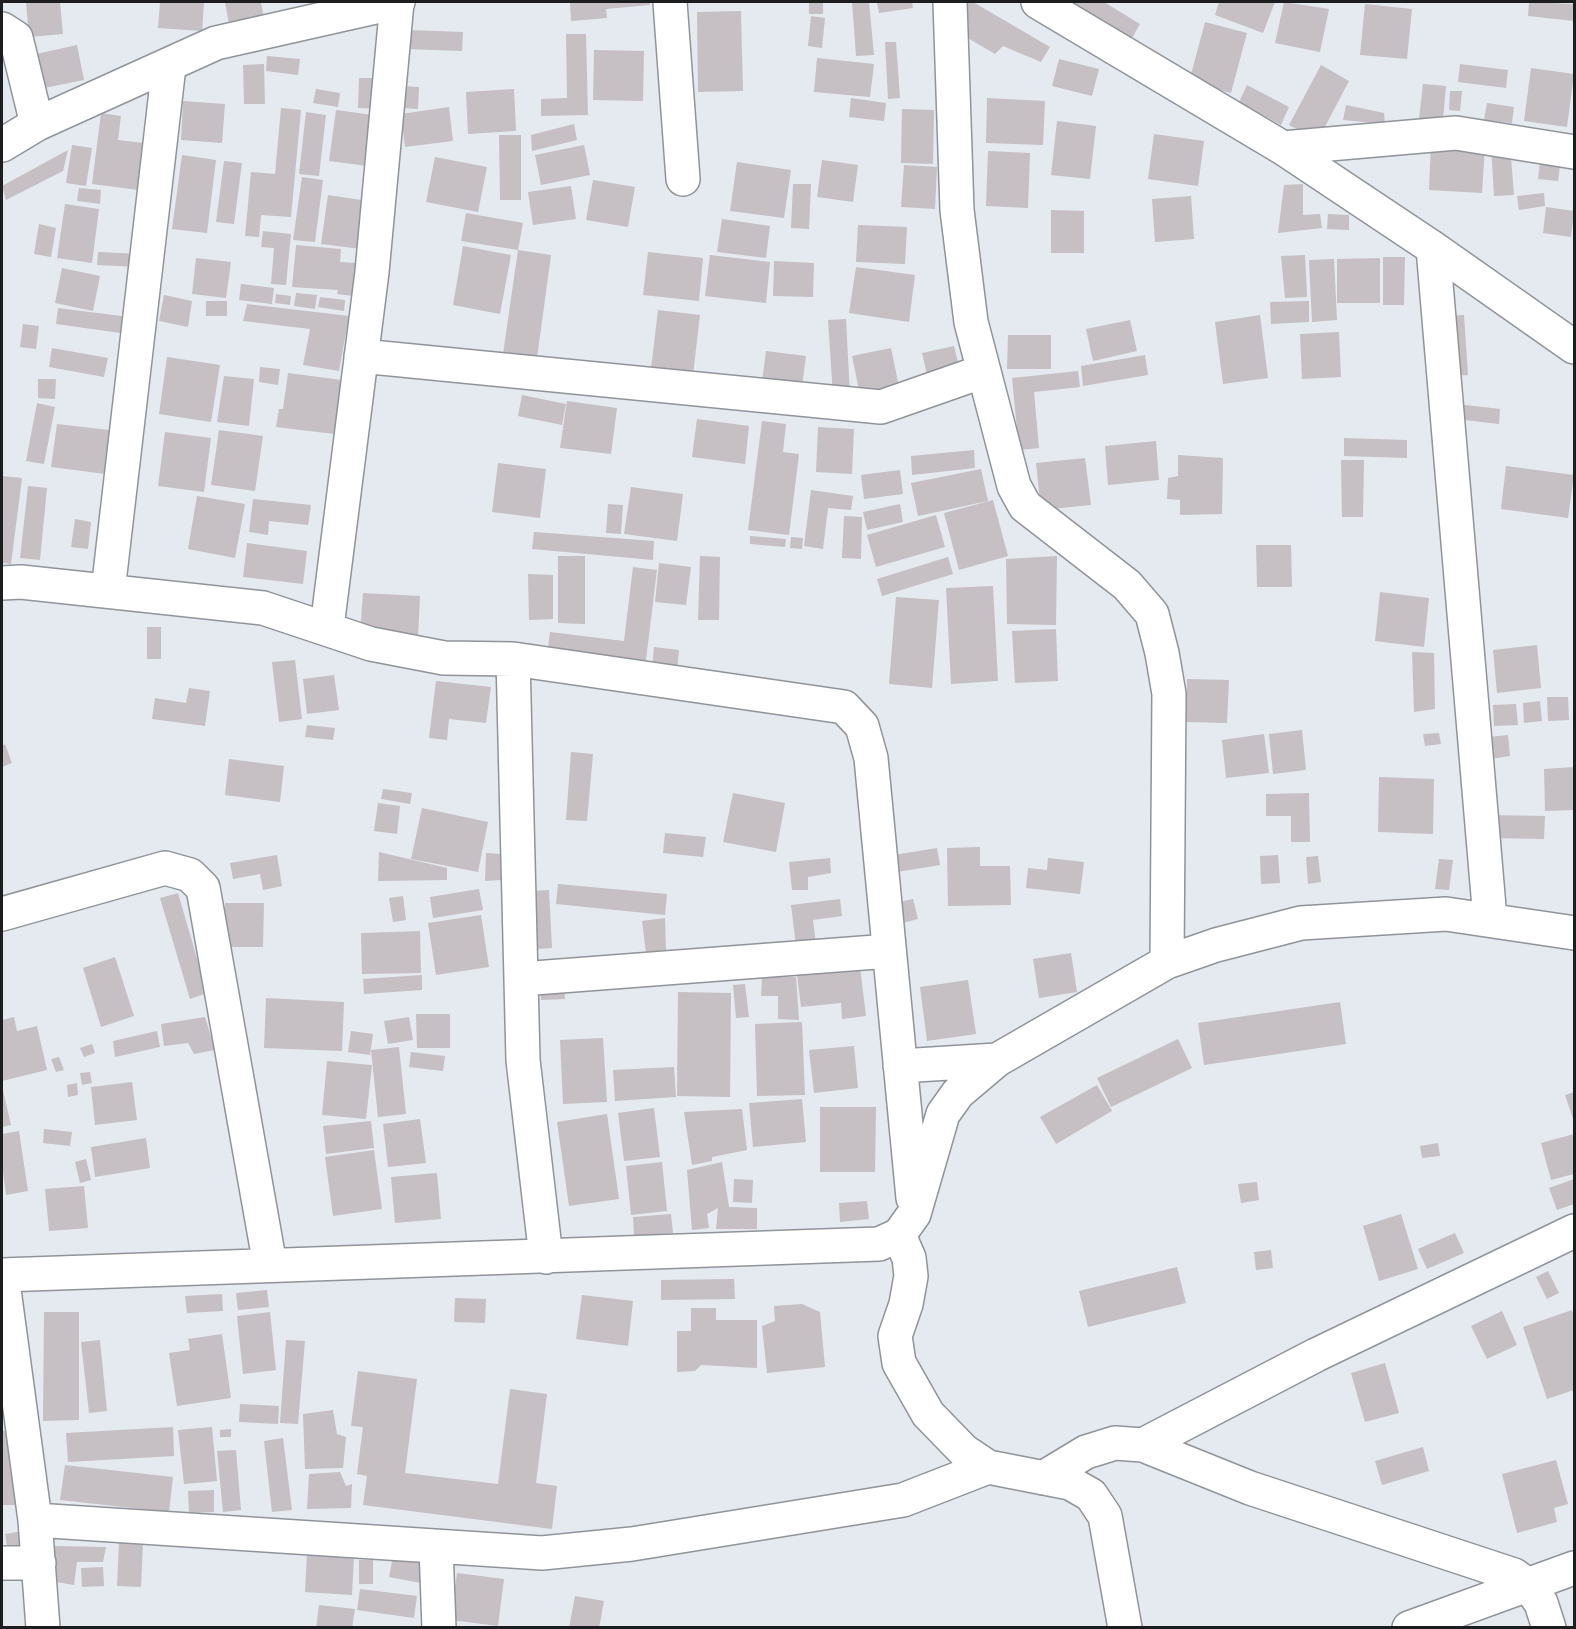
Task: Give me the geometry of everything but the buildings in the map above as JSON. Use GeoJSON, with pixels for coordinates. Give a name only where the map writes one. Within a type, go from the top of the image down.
{"type":"FeatureCollection","features":[{"type":"Feature","properties":{"kind":"street"},"geometry":{"type":"LineString","coordinates":[[2,145],[37,124],[216,43],[319,10],[397,2],[372,272],[327,627]]}},
{"type":"Feature","properties":{"kind":"street"},"geometry":{"type":"LineString","coordinates":[[670,2],[683,179]]}},
{"type":"Feature","properties":{"kind":"street"},"geometry":{"type":"LineString","coordinates":[[950,2],[957,210],[971,322],[1014,486],[1025,506],[1128,585],[1152,614],[1169,694],[1167,962]]}},
{"type":"Feature","properties":{"kind":"street"},"geometry":{"type":"LineString","coordinates":[[1038,2],[1283,148],[1433,248],[1575,347]]}},
{"type":"Feature","properties":{"kind":"street"},"geometry":{"type":"LineString","coordinates":[[2,29],[16,38],[37,124]]}},
{"type":"Feature","properties":{"kind":"street"},"geometry":{"type":"LineString","coordinates":[[108,591],[169,66]]}},
{"type":"Feature","properties":{"kind":"street"},"geometry":{"type":"LineString","coordinates":[[1283,148],[1456,133],[1575,152]]}},
{"type":"Feature","properties":{"kind":"street"},"geometry":{"type":"LineString","coordinates":[[1433,248],[1490,919]]}},
{"type":"Feature","properties":{"kind":"street"},"geometry":{"type":"LineString","coordinates":[[361,356],[880,406],[984,371]]}},
{"type":"Feature","properties":{"kind":"street"},"geometry":{"type":"LineString","coordinates":[[2,583],[21,582],[263,608],[327,627],[371,644],[444,658],[513,659],[844,707],[862,726],[871,758],[900,1066],[911,1276],[906,1304],[895,1336],[899,1363],[928,1414],[964,1451],[988,1467],[1070,1483],[1091,1495],[1105,1516],[1125,1628]]}},
{"type":"Feature","properties":{"kind":"street"},"geometry":{"type":"LineString","coordinates":[[513,659],[523,1060],[546,1257]]}},
{"type":"Feature","properties":{"kind":"street"},"geometry":{"type":"LineString","coordinates":[[2,914],[165,868],[190,875],[203,888],[270,1265]]}},
{"type":"Feature","properties":{"kind":"street"},"geometry":{"type":"LineString","coordinates":[[44,1628],[35,1520],[2,1275],[879,1244],[907,1225],[943,1114],[958,1093],[997,1060],[1167,962],[1216,945],[1301,923],[1446,914],[1575,933]]}},
{"type":"Feature","properties":{"kind":"street"},"geometry":{"type":"LineString","coordinates":[[521,979],[889,951]]}},
{"type":"Feature","properties":{"kind":"street"},"geometry":{"type":"LineString","coordinates":[[900,1066],[997,1060]]}},
{"type":"Feature","properties":{"kind":"street"},"geometry":{"type":"LineString","coordinates":[[1143,1445],[1316,1355],[1575,1231]]}},
{"type":"Feature","properties":{"kind":"street"},"geometry":{"type":"LineString","coordinates":[[1043,1478],[1086,1452],[1115,1443],[1143,1445],[1250,1488],[1514,1575],[1529,1586],[1541,1603],[1549,1628]]}},
{"type":"Feature","properties":{"kind":"street"},"geometry":{"type":"LineString","coordinates":[[35,1520],[542,1553],[632,1544],[903,1500],[988,1467]]}},
{"type":"Feature","properties":{"kind":"street"},"geometry":{"type":"LineString","coordinates":[[436,1547],[439,1628]]}},
{"type":"Feature","properties":{"kind":"street"},"geometry":{"type":"LineString","coordinates":[[2,1563],[39,1563]]}},
{"type":"Feature","properties":{"kind":"street"},"geometry":{"type":"LineString","coordinates":[[1409,1628],[1575,1568]]}}]}
